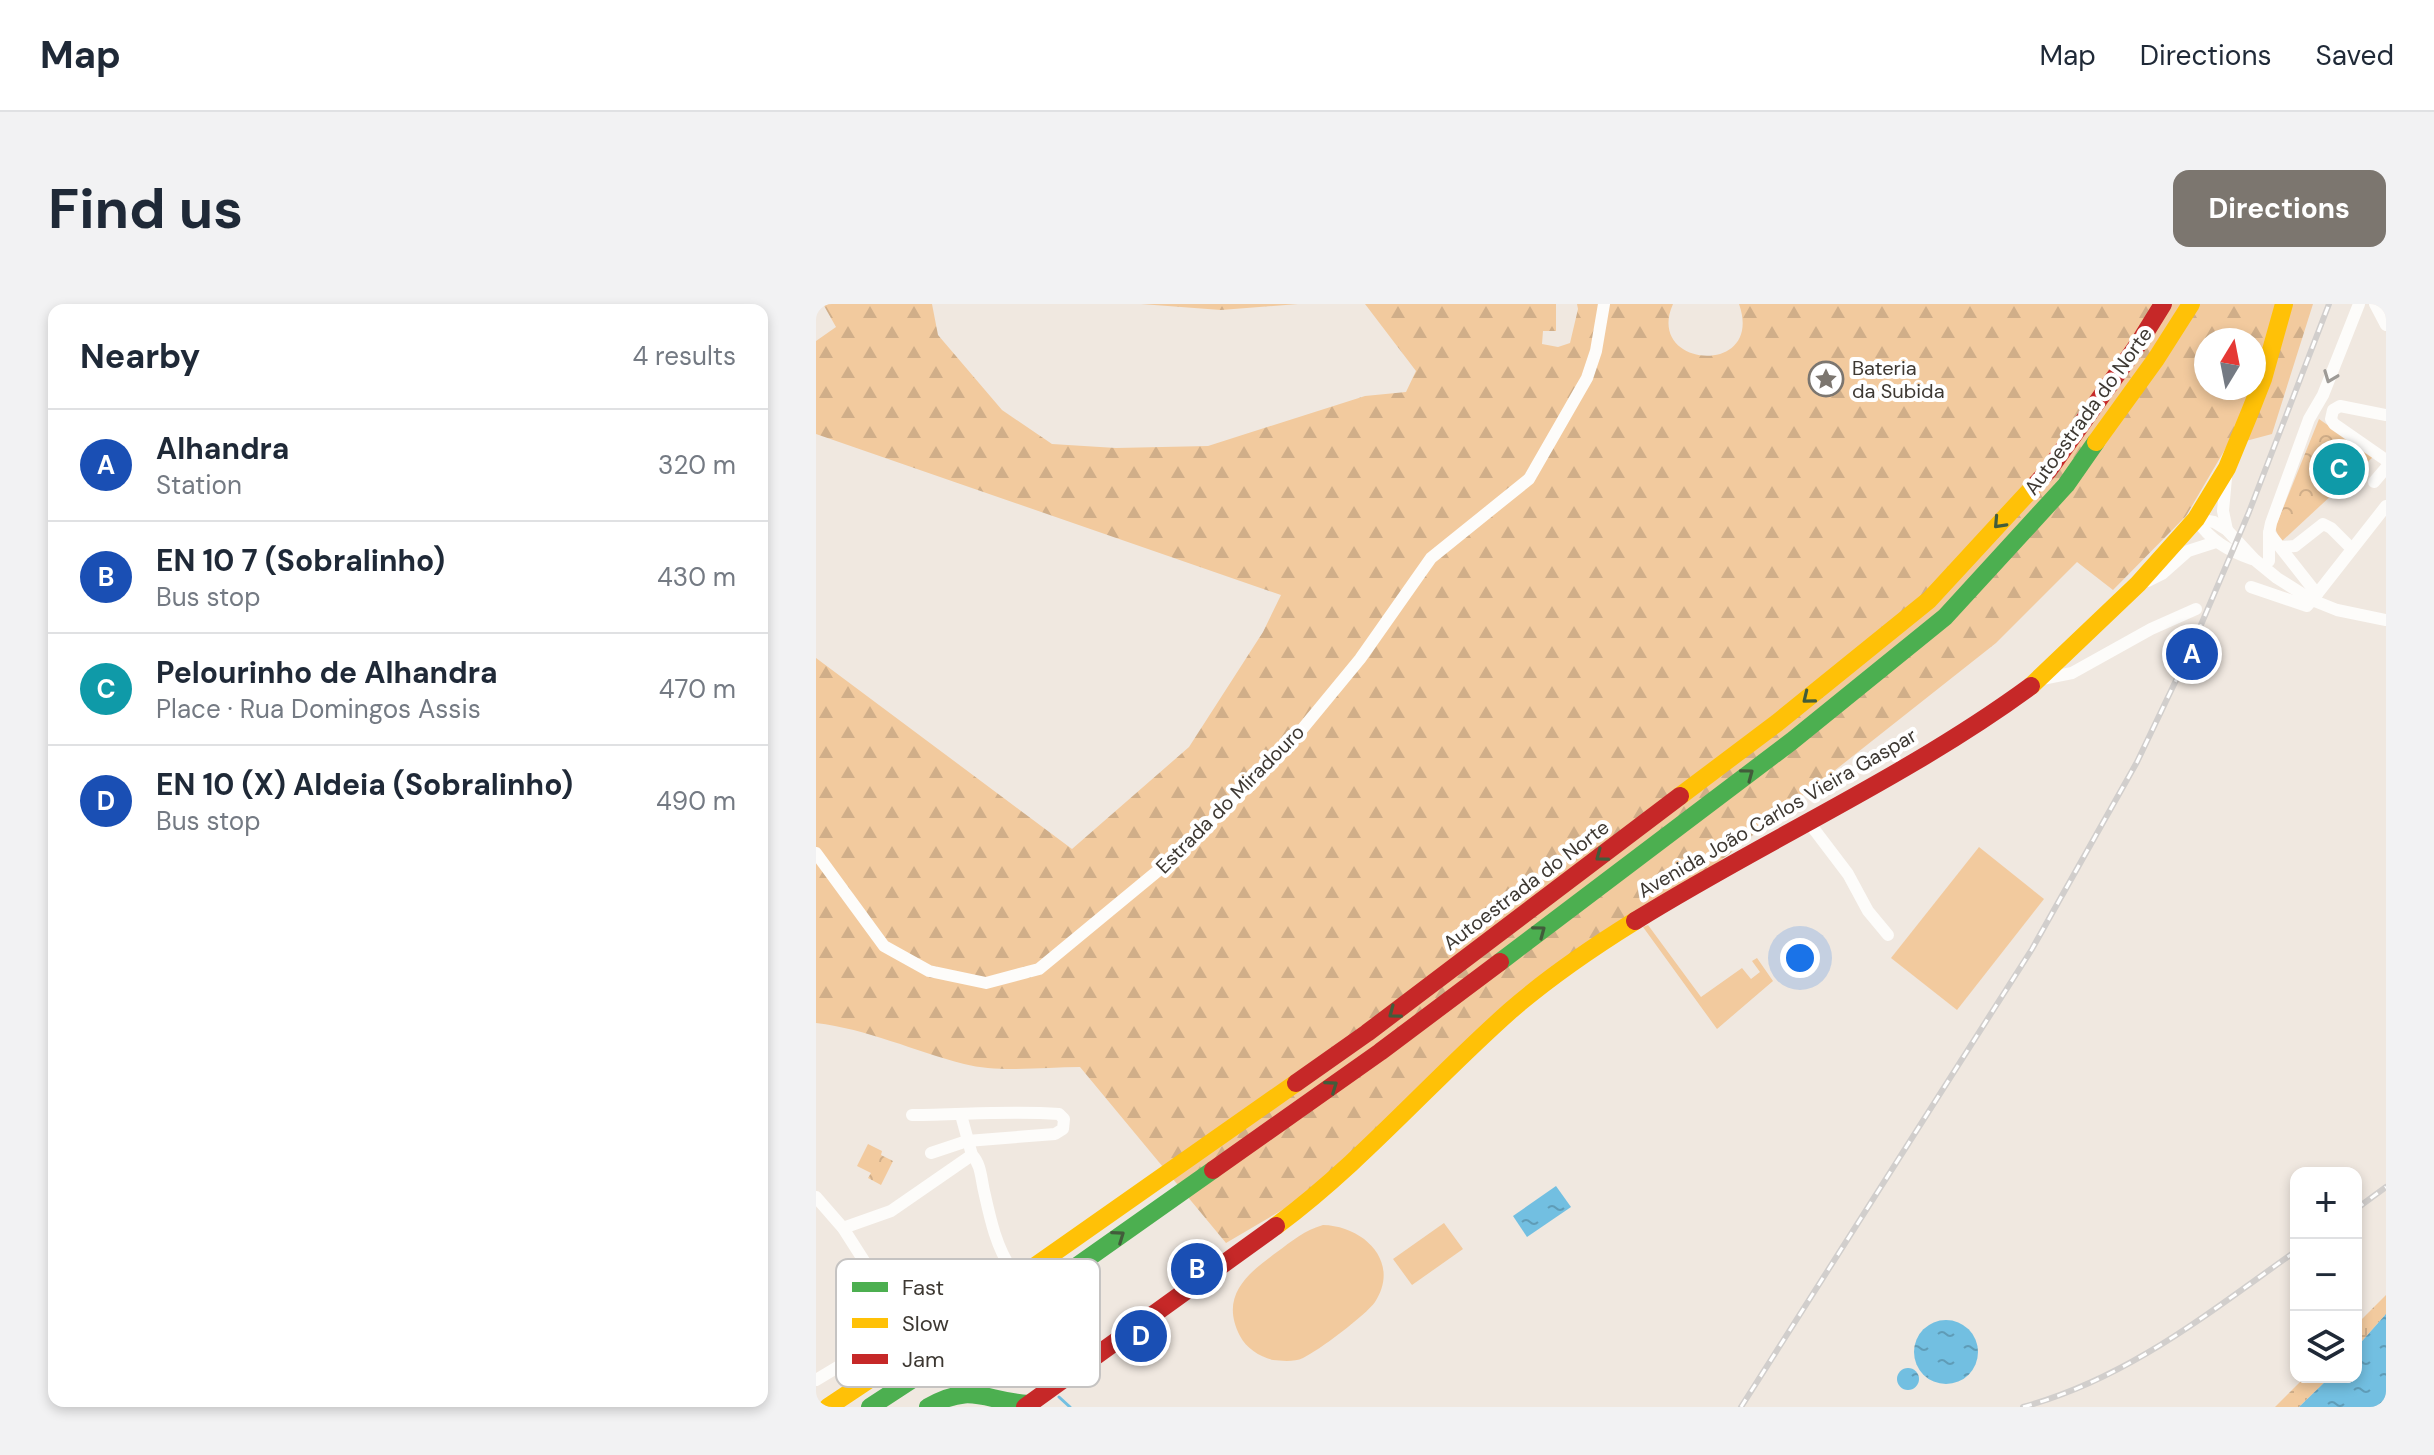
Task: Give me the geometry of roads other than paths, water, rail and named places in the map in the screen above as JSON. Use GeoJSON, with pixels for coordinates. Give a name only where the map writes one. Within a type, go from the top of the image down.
{"type":"FeatureCollection","features":[{"type":"Feature","properties":{"kind":"main road","name":"Autoestrada do Norte"},"geometry":{"type":"LineString","coordinates":[[1045,1259],[1367,1033],[1777,723],[1929,600],[2048,471],[2137,346],[2163,304]]}},
{"type":"Feature","properties":{"kind":"main road","name":"Autoestrada do Norte"},"geometry":{"type":"LineString","coordinates":[[1087,1259],[1380,1052],[1792,741],[1945,617],[2066,485],[2156,359],[2191,304]]}},
{"type":"Feature","properties":{"kind":"main road","name":"Avenida João Carlos Vieira Gaspar"},"geometry":{"type":"LineString","coordinates":[[1100,1353],[1297,1210],[1414,1105],[1531,992],[1568,963],[1686,889],[1884,780],[2005,705],[2039,680],[2138,584],[2211,526],[2227,468],[2263,379],[2284,304]]}},
{"type":"Feature","properties":{"kind":"main road","name":"Autoestrada do Norte"},"geometry":{"type":"LineString","coordinates":[[828,1407],[858,1387]]}},
{"type":"Feature","properties":{"kind":"main road","name":"Autoestrada do Norte"},"geometry":{"type":"LineString","coordinates":[[870,1407],[900,1387]]}},
{"type":"Feature","properties":{"kind":"main road","name":"Avenida João Carlos Vieira Gaspar"},"geometry":{"type":"LineString","coordinates":[[1028,1406],[1054,1387]]}},
{"type":"Feature","properties":{"kind":"main road"},"geometry":{"type":"LineString","coordinates":[[928,1407],[957,1392],[986,1403],[1028,1406]]}},
{"type":"Feature","properties":{"kind":"street","name":"Estrada do Miradouro"},"geometry":{"type":"LineString","coordinates":[[816,853],[884,946],[929,971],[986,983],[1039,969],[1171,860],[1285,750],[1360,659],[1431,558],[1529,479],[1587,378],[1596,351],[1604,304]]}},
{"type":"Feature","properties":{"kind":"street"},"geometry":{"type":"LineString","coordinates":[[2269,561],[2269,533],[2309,419],[2323,395],[2359,304]]}},
{"type":"Feature","properties":{"kind":"street"},"geometry":{"type":"LineString","coordinates":[[2375,304],[2386,325]]}},
{"type":"Feature","properties":{"kind":"street"},"geometry":{"type":"LineString","coordinates":[[2386,415],[2340,406],[2333,410],[2331,419],[2386,460]]}},
{"type":"Feature","properties":{"kind":"street"},"geometry":{"type":"LineString","coordinates":[[2138,584],[2162,574],[2195,548],[2211,526],[2227,468]]}},
{"type":"Feature","properties":{"kind":"street"},"geometry":{"type":"LineString","coordinates":[[2374,482],[2386,468]]}},
{"type":"Feature","properties":{"kind":"street"},"geometry":{"type":"LineString","coordinates":[[2251,587],[2307,606],[2386,506]]}},
{"type":"Feature","properties":{"kind":"street"},"geometry":{"type":"LineString","coordinates":[[2281,547],[2294,546],[2323,524],[2352,549]]}},
{"type":"Feature","properties":{"kind":"street"},"geometry":{"type":"LineString","coordinates":[[2211,526],[2227,530],[2255,560]]}},
{"type":"Feature","properties":{"kind":"street"},"geometry":{"type":"LineString","coordinates":[[2211,526],[2288,586],[2325,607],[2386,620]]}},
{"type":"Feature","properties":{"kind":"street"},"geometry":{"type":"LineString","coordinates":[[2269,533],[2317,594]]}},
{"type":"Feature","properties":{"kind":"street"},"geometry":{"type":"LineString","coordinates":[[2039,680],[2072,673],[2151,629],[2196,609]]}},
{"type":"Feature","properties":{"kind":"street"},"geometry":{"type":"LineString","coordinates":[[1807,820],[1848,874],[1868,911],[1888,935]]}},
{"type":"Feature","properties":{"kind":"street"},"geometry":{"type":"LineString","coordinates":[[912,1115],[1027,1111],[1063,1117],[1063,1129],[1055,1134],[967,1141],[931,1153]]}},
{"type":"Feature","properties":{"kind":"street"},"geometry":{"type":"LineString","coordinates":[[961,1115],[967,1141],[982,1176],[998,1245],[1006,1259]]}},
{"type":"Feature","properties":{"kind":"street"},"geometry":{"type":"LineString","coordinates":[[843,1228],[891,1211],[972,1155]]}},
{"type":"Feature","properties":{"kind":"street"},"geometry":{"type":"LineString","coordinates":[[816,1197],[843,1228],[863,1259]]}},
{"type":"Feature","properties":{"kind":"street"},"geometry":{"type":"LineString","coordinates":[[816,1380],[836,1368]]}},
{"type":"Feature","properties":{"kind":"water"},"geometry":{"type":"Polygon","coordinates":[[[1556,1186],[1571,1207],[1527,1237],[1513,1216],[1556,1186]]]}},
{"type":"Feature","properties":{"kind":"water"},"geometry":{"type":"Polygon","coordinates":[[[2386,1314],[2386,1407],[2299,1407],[2324,1383],[2362,1383],[2362,1341],[2386,1314]]]}},
{"type":"Feature","properties":{"kind":"water"},"geometry":{"type":"Polygon","coordinates":[[[1946,1320],[1958,1322],[1969,1329],[1976,1340],[1976,1364],[1969,1375],[1958,1382],[1946,1384],[1934,1382],[1923,1375],[1916,1364],[1914,1352],[1916,1340],[1923,1329],[1934,1322],[1946,1320]]]}},
{"type":"Feature","properties":{"kind":"water"},"geometry":{"type":"Polygon","coordinates":[[[1904,1368],[1912,1368],[1919,1379],[1912,1390],[1904,1390],[1897,1383],[1897,1375],[1904,1368]]]}},
{"type":"Feature","properties":{"kind":"waterway"},"geometry":{"type":"LineString","coordinates":[[1059,1397],[1070,1407]]}},
{"type":"Feature","properties":{"kind":"railway"},"geometry":{"type":"LineString","coordinates":[[1741,1407],[2032,949],[2137,762],[2189,653],[2249,512],[2329,304]]}},
{"type":"Feature","properties":{"kind":"railway"},"geometry":{"type":"LineString","coordinates":[[2362,1205],[2386,1187]]}},
{"type":"Feature","properties":{"kind":"railway"},"geometry":{"type":"LineString","coordinates":[[2023,1407],[2062,1395],[2133,1361],[2199,1320],[2290,1255]]}},
{"type":"Feature","properties":{"kind":"place","name":"Bateria da Subida"},"geometry":{"type":"Point","coordinates":[1826,379]}},
{"type":"Feature","properties":{"kind":"place","name":"Pelourinho de Alhandra"},"geometry":{"type":"Point","coordinates":[2339,469]}},
{"type":"Feature","properties":{"kind":"place","name":"Alhandra"},"geometry":{"type":"Point","coordinates":[2192,654]}},
{"type":"Feature","properties":{"kind":"place","name":"EN 10 7 (Sobralinho)"},"geometry":{"type":"Point","coordinates":[1197,1269]}},
{"type":"Feature","properties":{"kind":"place","name":"EN 10 (X) Aldeia (Sobralinho)"},"geometry":{"type":"Point","coordinates":[1141,1336]}}]}
